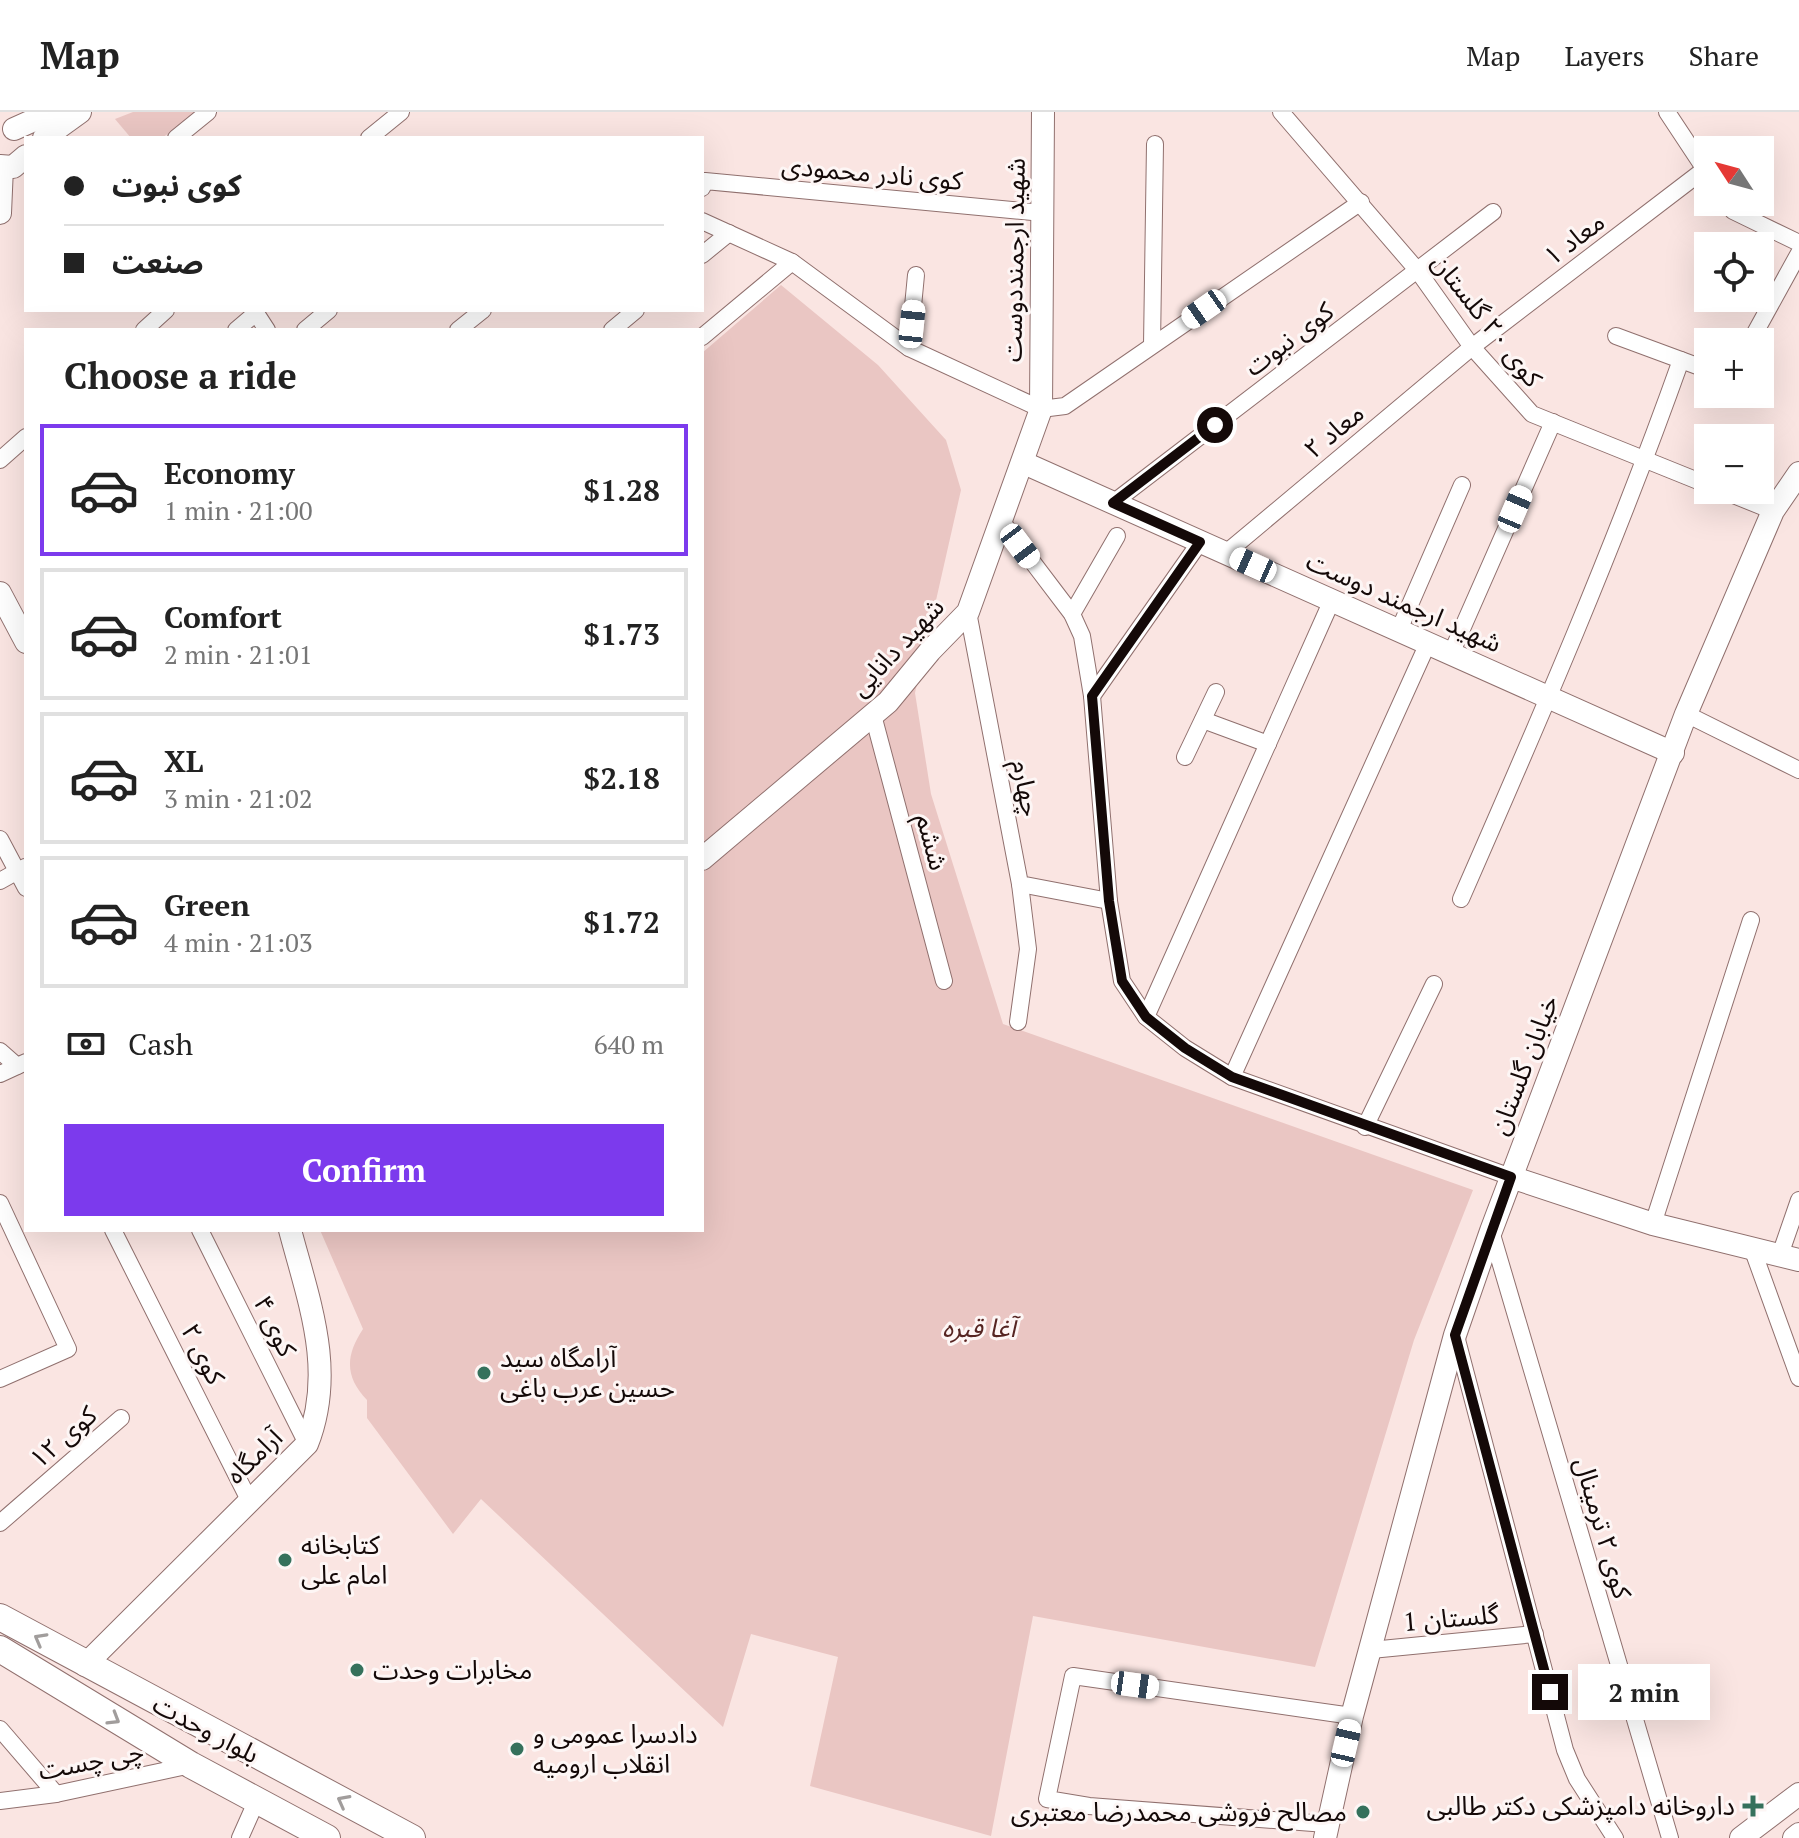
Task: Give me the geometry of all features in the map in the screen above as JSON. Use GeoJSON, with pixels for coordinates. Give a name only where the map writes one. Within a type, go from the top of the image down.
{"type":"FeatureCollection","features":[{"type":"Feature","properties":{"kind":"main road"},"geometry":{"type":"LineString","coordinates":[[10,128],[52,112]]}},
{"type":"Feature","properties":{"kind":"main road"},"geometry":{"type":"LineString","coordinates":[[47,136],[80,112]]}},
{"type":"Feature","properties":{"kind":"main road","name":"شهید ارجمنددوست"},"geometry":{"type":"LineString","coordinates":[[1041,409],[1043,112]]}},
{"type":"Feature","properties":{"kind":"main road"},"geometry":{"type":"LineString","coordinates":[[0,213],[1,167],[19,165],[24,159]]}},
{"type":"Feature","properties":{"kind":"main road","name":"شهید دانایی"},"geometry":{"type":"LineString","coordinates":[[704,857],[873,715],[968,612],[1003,523],[1041,409]]}},
{"type":"Feature","properties":{"kind":"main road","name":"شهید ارجمند دوست"},"geometry":{"type":"LineString","coordinates":[[1024,463],[1673,753]]}},
{"type":"Feature","properties":{"kind":"main road","name":"خیابان گلستان"},"geometry":{"type":"LineString","coordinates":[[1326,1831],[1352,1716],[1455,1335],[1491,1231],[1686,714],[1773,511],[1799,473]]}},
{"type":"Feature","properties":{"kind":"main road"},"geometry":{"type":"LineString","coordinates":[[0,593],[6,612],[24,639]]}},
{"type":"Feature","properties":{"kind":"main road"},"geometry":{"type":"LineString","coordinates":[[1511,1177],[1653,1224],[1790,1258]]}},
{"type":"Feature","properties":{"kind":"main road","name":"آرامگاه"},"geometry":{"type":"LineString","coordinates":[[85,1665],[307,1444],[319,1414],[319,1339],[291,1232]]}},
{"type":"Feature","properties":{"kind":"main road","name":"بلوار وحدت"},"geometry":{"type":"LineString","coordinates":[[0,1617],[412,1838]]}},
{"type":"Feature","properties":{"kind":"main road","name":"بلوار وحدت"},"geometry":{"type":"LineString","coordinates":[[0,1649],[191,1765],[327,1838]]}},
{"type":"Feature","properties":{"kind":"main road"},"geometry":{"type":"LineString","coordinates":[[1741,1838],[1799,1794]]}},
{"type":"Feature","properties":{"kind":"main road"},"geometry":{"type":"LineString","coordinates":[[1794,1838],[1799,1834]]}},
{"type":"Feature","properties":{"kind":"street"},"geometry":{"type":"LineString","coordinates":[[178,136],[208,112]]}},
{"type":"Feature","properties":{"kind":"street"},"geometry":{"type":"LineString","coordinates":[[371,136],[401,112]]}},
{"type":"Feature","properties":{"kind":"street","name":"کوی ۲۰ گلستان"},"geometry":{"type":"LineString","coordinates":[[1281,112],[1361,202],[1418,271],[1472,347],[1532,414],[1694,479]]}},
{"type":"Feature","properties":{"kind":"street"},"geometry":{"type":"LineString","coordinates":[[1667,112],[1694,153]]}},
{"type":"Feature","properties":{"kind":"street"},"geometry":{"type":"LineString","coordinates":[[1152,345],[1155,144]]}},
{"type":"Feature","properties":{"kind":"street","name":"معاد ۱"},"geometry":{"type":"LineString","coordinates":[[1472,347],[1694,180]]}},
{"type":"Feature","properties":{"kind":"street","name":"کوی نادر محمودی"},"geometry":{"type":"LineString","coordinates":[[704,183],[705,181],[1043,213]]}},
{"type":"Feature","properties":{"kind":"street"},"geometry":{"type":"LineString","coordinates":[[704,222],[792,262],[909,348],[1041,409],[1065,406],[1361,202]]}},
{"type":"Feature","properties":{"kind":"street","name":"کوی نبوت"},"geometry":{"type":"LineString","coordinates":[[1113,503],[1493,212]]}},
{"type":"Feature","properties":{"kind":"street"},"geometry":{"type":"LineString","coordinates":[[1743,216],[1799,243]]}},
{"type":"Feature","properties":{"kind":"street"},"geometry":{"type":"LineString","coordinates":[[704,253],[729,233]]}},
{"type":"Feature","properties":{"kind":"street"},"geometry":{"type":"LineString","coordinates":[[1758,328],[1799,253]]}},
{"type":"Feature","properties":{"kind":"street"},"geometry":{"type":"LineString","coordinates":[[704,335],[792,262]]}},
{"type":"Feature","properties":{"kind":"street"},"geometry":{"type":"LineString","coordinates":[[909,348],[916,275]]}},
{"type":"Feature","properties":{"kind":"street"},"geometry":{"type":"LineString","coordinates":[[146,328],[164,312]]}},
{"type":"Feature","properties":{"kind":"street"},"geometry":{"type":"LineString","coordinates":[[238,328],[255,312]]}},
{"type":"Feature","properties":{"kind":"street"},"geometry":{"type":"LineString","coordinates":[[307,328],[327,312]]}},
{"type":"Feature","properties":{"kind":"street"},"geometry":{"type":"LineString","coordinates":[[460,328],[480,312]]}},
{"type":"Feature","properties":{"kind":"street"},"geometry":{"type":"LineString","coordinates":[[614,328],[634,312]]}},
{"type":"Feature","properties":{"kind":"street"},"geometry":{"type":"LineString","coordinates":[[1616,336],[1694,365]]}},
{"type":"Feature","properties":{"kind":"street","name":"معاد ۲"},"geometry":{"type":"LineString","coordinates":[[1226,553],[1472,347]]}},
{"type":"Feature","properties":{"kind":"street"},"geometry":{"type":"LineString","coordinates":[[1461,899],[1549,697],[1646,460],[1681,360]]}},
{"type":"Feature","properties":{"kind":"street"},"geometry":{"type":"LineString","coordinates":[[1451,654],[1553,422]]}},
{"type":"Feature","properties":{"kind":"street"},"geometry":{"type":"LineString","coordinates":[[0,460],[24,439]]}},
{"type":"Feature","properties":{"kind":"street"},"geometry":{"type":"LineString","coordinates":[[1399,630],[1462,485]]}},
{"type":"Feature","properties":{"kind":"street"},"geometry":{"type":"LineString","coordinates":[[1756,504],[1773,511]]}},
{"type":"Feature","properties":{"kind":"street"},"geometry":{"type":"LineString","coordinates":[[1003,523],[1072,614],[1082,636],[1092,696],[1109,901],[1122,981],[1146,1017],[1185,1048],[1232,1077],[1511,1177]]}},
{"type":"Feature","properties":{"kind":"street"},"geometry":{"type":"LineString","coordinates":[[1072,614],[1117,536]]}},
{"type":"Feature","properties":{"kind":"street"},"geometry":{"type":"LineString","coordinates":[[1092,696],[1200,542]]}},
{"type":"Feature","properties":{"kind":"street"},"geometry":{"type":"LineString","coordinates":[[1146,1017],[1332,600]]}},
{"type":"Feature","properties":{"kind":"street","name":"چهارم"},"geometry":{"type":"LineString","coordinates":[[968,612],[1020,884],[1028,949],[1018,1022]]}},
{"type":"Feature","properties":{"kind":"street"},"geometry":{"type":"LineString","coordinates":[[1232,1077],[1428,643]]}},
{"type":"Feature","properties":{"kind":"street"},"geometry":{"type":"LineString","coordinates":[[1185,757],[1216,692]]}},
{"type":"Feature","properties":{"kind":"street"},"geometry":{"type":"LineString","coordinates":[[1686,714],[1799,770]]}},
{"type":"Feature","properties":{"kind":"street","name":"ششم"},"geometry":{"type":"LineString","coordinates":[[873,715],[944,981]]}},
{"type":"Feature","properties":{"kind":"street"},"geometry":{"type":"LineString","coordinates":[[1203,720],[1268,744]]}},
{"type":"Feature","properties":{"kind":"street"},"geometry":{"type":"LineString","coordinates":[[0,839],[22,869],[0,881]]}},
{"type":"Feature","properties":{"kind":"street"},"geometry":{"type":"LineString","coordinates":[[1020,884],[1109,901]]}},
{"type":"Feature","properties":{"kind":"street"},"geometry":{"type":"LineString","coordinates":[[1653,1224],[1751,920]]}},
{"type":"Feature","properties":{"kind":"street"},"geometry":{"type":"LineString","coordinates":[[1365,1127],[1434,984]]}},
{"type":"Feature","properties":{"kind":"street"},"geometry":{"type":"LineString","coordinates":[[0,1051],[21,1064]]}},
{"type":"Feature","properties":{"kind":"street"},"geometry":{"type":"LineString","coordinates":[[0,1074],[21,1064]]}},
{"type":"Feature","properties":{"kind":"street"},"geometry":{"type":"LineString","coordinates":[[1790,1258],[1799,1200]]}},
{"type":"Feature","properties":{"kind":"street"},"geometry":{"type":"LineString","coordinates":[[0,1203],[68,1349],[0,1379]]}},
{"type":"Feature","properties":{"kind":"street","name":"کوی ۲ ترمینال"},"geometry":{"type":"LineString","coordinates":[[1491,1231],[1670,1838]]}},
{"type":"Feature","properties":{"kind":"street","name":"کوی ۲"},"geometry":{"type":"LineString","coordinates":[[114,1232],[249,1500]]}},
{"type":"Feature","properties":{"kind":"street","name":"کوی ۴"},"geometry":{"type":"LineString","coordinates":[[201,1232],[307,1444]]}},
{"type":"Feature","properties":{"kind":"street"},"geometry":{"type":"LineString","coordinates":[[1752,1248],[1799,1378]]}},
{"type":"Feature","properties":{"kind":"street"},"geometry":{"type":"LineString","coordinates":[[1455,1335],[1565,1750],[1577,1779],[1615,1838]]}},
{"type":"Feature","properties":{"kind":"street","name":"کوی ۱۲"},"geometry":{"type":"LineString","coordinates":[[1,1519],[121,1418]]}},
{"type":"Feature","properties":{"kind":"street","name":"گلستان 1"},"geometry":{"type":"LineString","coordinates":[[1371,1650],[1535,1634]]}},
{"type":"Feature","properties":{"kind":"street"},"geometry":{"type":"LineString","coordinates":[[1326,1831],[1047,1799],[1073,1676],[1352,1716]]}},
{"type":"Feature","properties":{"kind":"street"},"geometry":{"type":"LineString","coordinates":[[0,1729],[56,1794]]}},
{"type":"Feature","properties":{"kind":"street","name":"چی چست"},"geometry":{"type":"LineString","coordinates":[[0,1801],[56,1794],[191,1765]]}},
{"type":"Feature","properties":{"kind":"street"},"geometry":{"type":"LineString","coordinates":[[240,1838],[256,1802]]}},
{"type":"Feature","properties":{"kind":"green space"},"geometry":{"type":"Polygon","coordinates":[[[133,112],[197,112],[165,136],[129,136],[115,119],[133,112]]]}},
{"type":"Feature","properties":{"kind":"green space","name":"آغا قبره"},"geometry":{"type":"Polygon","coordinates":[[[781,285],[878,365],[946,440],[961,490],[915,693],[931,794],[1003,1024],[1473,1190],[1414,1340],[1315,1667],[1033,1616],[991,1836],[810,1786],[838,1657],[751,1634],[723,1727],[481,1499],[453,1534],[367,1418],[367,1400],[351,1375],[350,1366],[353,1348],[363,1329],[321,1232],[704,1232],[704,351],[781,285]]]}},
{"type":"Feature","properties":{"kind":"place","name":"آرامگاه سید حسین عرب باغی"},"geometry":{"type":"Point","coordinates":[484,1373]}},
{"type":"Feature","properties":{"kind":"place","name":"کتابخانه امام علی"},"geometry":{"type":"Point","coordinates":[285,1560]}},
{"type":"Feature","properties":{"kind":"place","name":"مخابرات وحدت"},"geometry":{"type":"Point","coordinates":[357,1670]}},
{"type":"Feature","properties":{"kind":"place","name":"دادسرا عمومی و انقلاب ارومیه"},"geometry":{"type":"Point","coordinates":[517,1749]}},
{"type":"Feature","properties":{"kind":"place","name":"داروخانه دامپزشکی دکتر طالبی"},"geometry":{"type":"Point","coordinates":[1753,1806]}},
{"type":"Feature","properties":{"kind":"place","name":"مصالح فروشی محمدرضا معتبری"},"geometry":{"type":"Point","coordinates":[1363,1812]}},
{"type":"Feature","properties":{"kind":"route"},"geometry":{"type":"LineString","coordinates":[[1215,425],[1113,503],[1200,542],[1092,696],[1109,901],[1122,981],[1146,1017],[1185,1048],[1232,1077],[1511,1177],[1455,1335],[1550,1692]]}}]}
